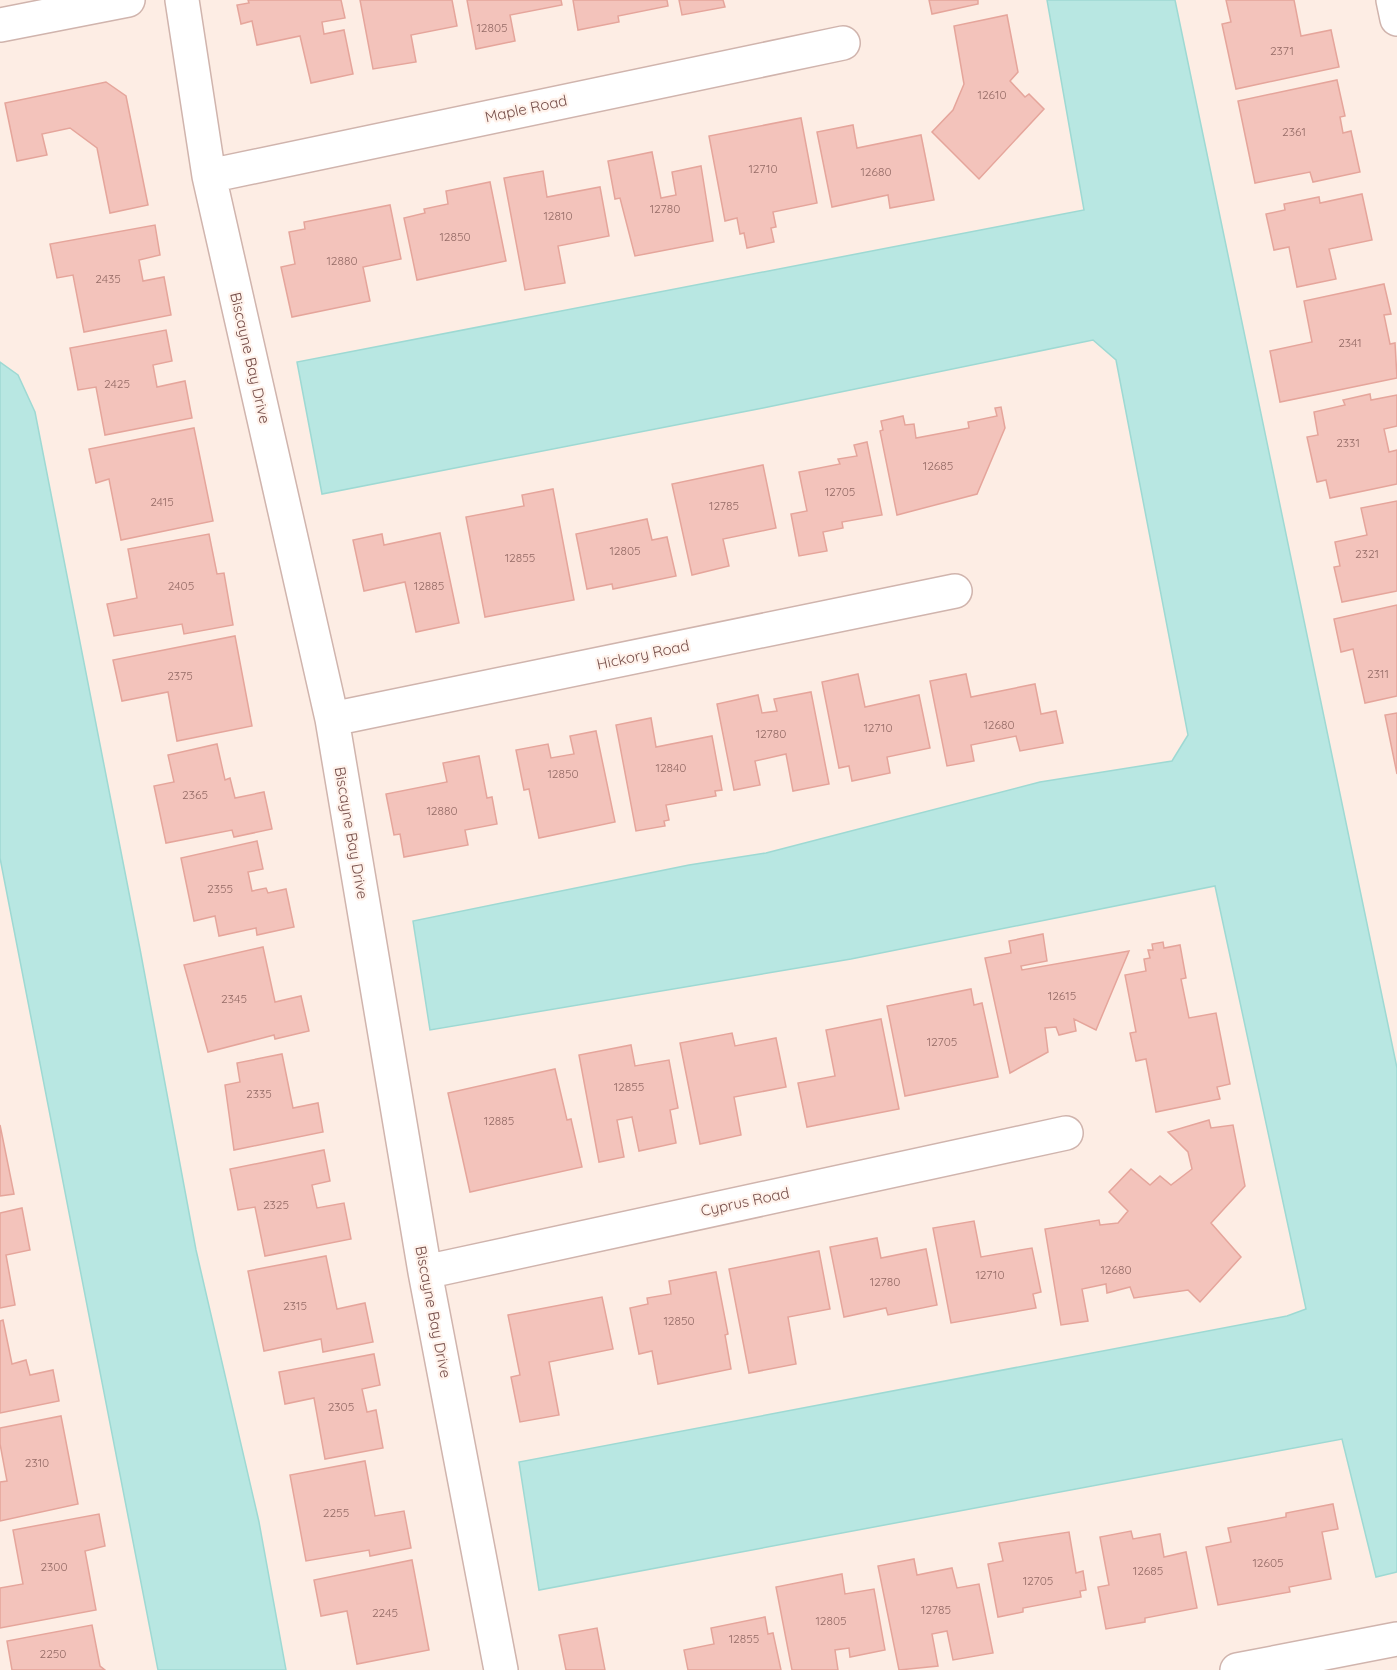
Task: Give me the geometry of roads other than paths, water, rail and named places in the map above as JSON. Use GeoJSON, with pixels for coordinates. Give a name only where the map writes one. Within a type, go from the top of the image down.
{"type":"FeatureCollection","features":[{"type":"Feature","properties":{"kind":"street"},"geometry":{"type":"LineString","coordinates":[[0,25],[128,0]]}},
{"type":"Feature","properties":{"kind":"street","name":"Biscayne Bay Drive"},"geometry":{"type":"LineString","coordinates":[[182,0],[209,176],[332,719],[425,1272],[501,1670]]}},
{"type":"Feature","properties":{"kind":"street"},"geometry":{"type":"LineString","coordinates":[[1393,0],[1397,19]]}},
{"type":"Feature","properties":{"kind":"street","name":"Maple Road"},"geometry":{"type":"LineString","coordinates":[[209,176],[843,43]]}},
{"type":"Feature","properties":{"kind":"street","name":"Hickory Road"},"geometry":{"type":"LineString","coordinates":[[332,719],[955,591]]}},
{"type":"Feature","properties":{"kind":"street","name":"Cyprus Road"},"geometry":{"type":"LineString","coordinates":[[425,1272],[1066,1133]]}},
{"type":"Feature","properties":{"kind":"street"},"geometry":{"type":"LineString","coordinates":[[1237,1670],[1397,1639]]}},
{"type":"Feature","properties":{"kind":"water"},"geometry":{"type":"Polygon","coordinates":[[[1047,0],[1175,0],[1397,1068],[1397,1572],[1376,1577],[1342,1439],[539,1590],[519,1462],[1287,1316],[1306,1309],[1215,886],[851,959],[430,1030],[413,921],[689,865],[766,853],[1040,782],[1172,761],[1188,735],[1116,360],[1093,340],[763,408],[322,494],[297,362],[1084,210],[1047,0]]]}},
{"type":"Feature","properties":{"kind":"water"},"geometry":{"type":"Polygon","coordinates":[[[0,362],[18,375],[35,412],[196,1250],[259,1522],[286,1670],[158,1670],[0,858],[0,362]]]}}]}
